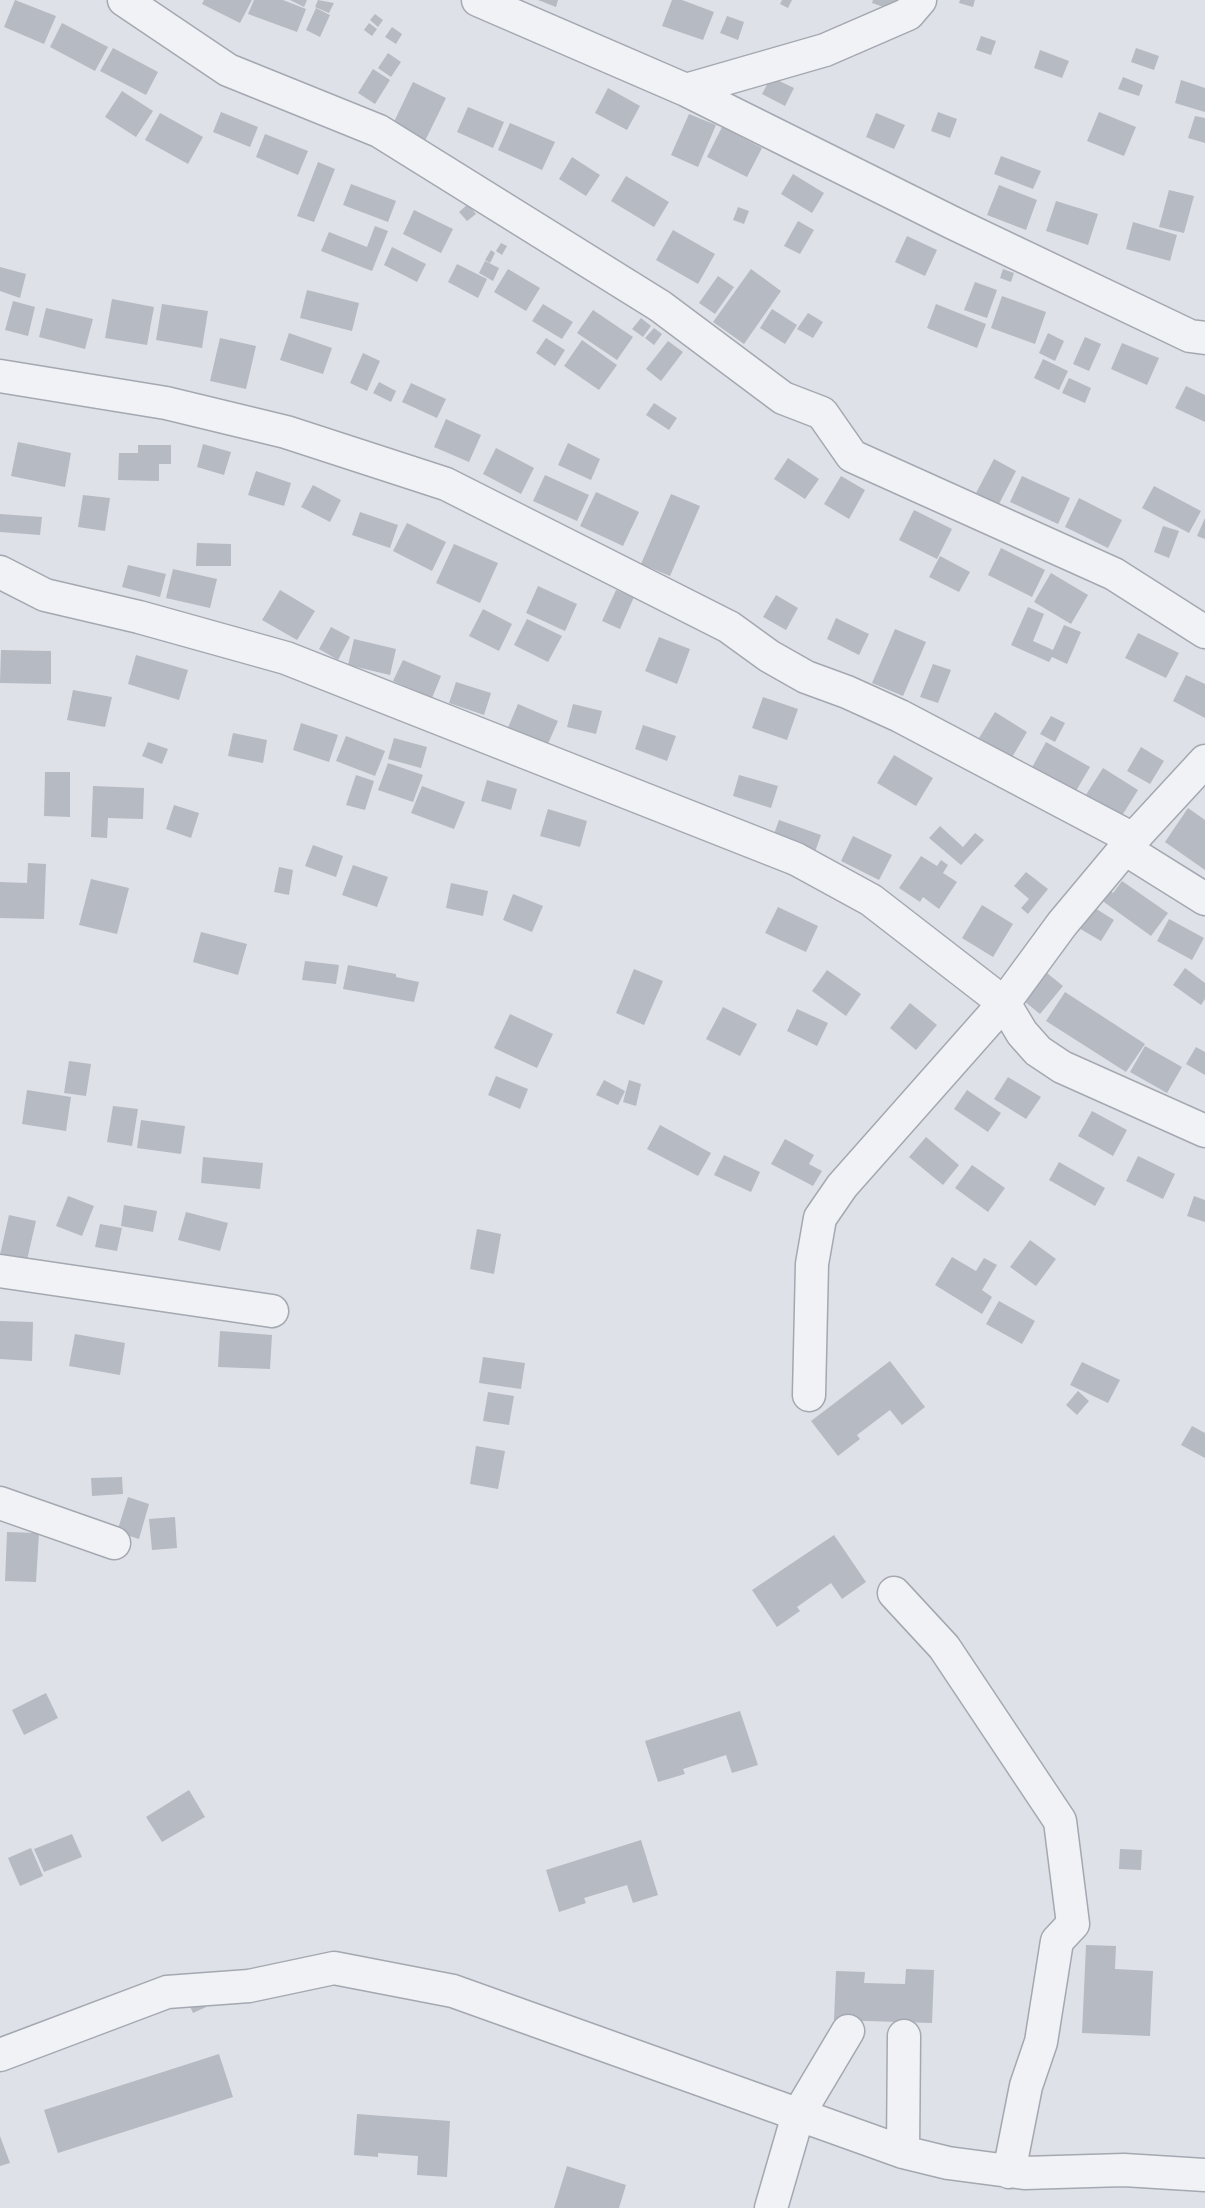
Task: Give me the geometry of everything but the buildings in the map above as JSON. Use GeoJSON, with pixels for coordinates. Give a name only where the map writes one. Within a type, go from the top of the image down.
{"type":"FeatureCollection","features":[{"type":"Feature","properties":{"kind":"street"},"geometry":{"type":"LineString","coordinates":[[124,0],[228,70],[379,131],[637,292],[783,398],[821,413],[852,456],[1114,573],[1205,632]]}},
{"type":"Feature","properties":{"kind":"street"},"geometry":{"type":"LineString","coordinates":[[478,0],[686,90],[978,235],[1190,336],[1205,338]]}},
{"type":"Feature","properties":{"kind":"street"},"geometry":{"type":"LineString","coordinates":[[686,90],[825,50],[908,15],[920,0]]}},
{"type":"Feature","properties":{"kind":"street"},"geometry":{"type":"LineString","coordinates":[[0,376],[180,406],[286,432],[446,484],[729,627],[769,656],[806,677],[900,716],[1129,844],[1205,899]]}},
{"type":"Feature","properties":{"kind":"street"},"geometry":{"type":"LineString","coordinates":[[0,572],[45,595],[139,617],[286,658],[796,859],[871,900],[1004,1003],[1022,1033],[1038,1051],[1062,1067],[1205,1131]]}},
{"type":"Feature","properties":{"kind":"street"},"geometry":{"type":"LineString","coordinates":[[809,1395],[812,1264],[820,1218],[842,1186],[1004,1003],[1062,924],[1129,844],[1205,761]]}},
{"type":"Feature","properties":{"kind":"street"},"geometry":{"type":"LineString","coordinates":[[0,1271],[272,1311]]}},
{"type":"Feature","properties":{"kind":"street"},"geometry":{"type":"LineString","coordinates":[[0,1503],[114,1542]]}},
{"type":"Feature","properties":{"kind":"street"},"geometry":{"type":"LineString","coordinates":[[894,1593],[944,1647],[1060,1821],[1073,1924],[1057,1941],[1041,2042],[1026,2087],[1009,2172]]}},
{"type":"Feature","properties":{"kind":"street"},"geometry":{"type":"LineString","coordinates":[[0,2055],[167,1992],[249,1986],[334,1968],[453,1991],[903,2152],[948,2163],[1024,2174],[1124,2170],[1205,2175]]}},
{"type":"Feature","properties":{"kind":"street"},"geometry":{"type":"LineString","coordinates":[[771,2208],[798,2115],[848,2031]]}},
{"type":"Feature","properties":{"kind":"street"},"geometry":{"type":"LineString","coordinates":[[903,2152],[904,2036]]}}]}
